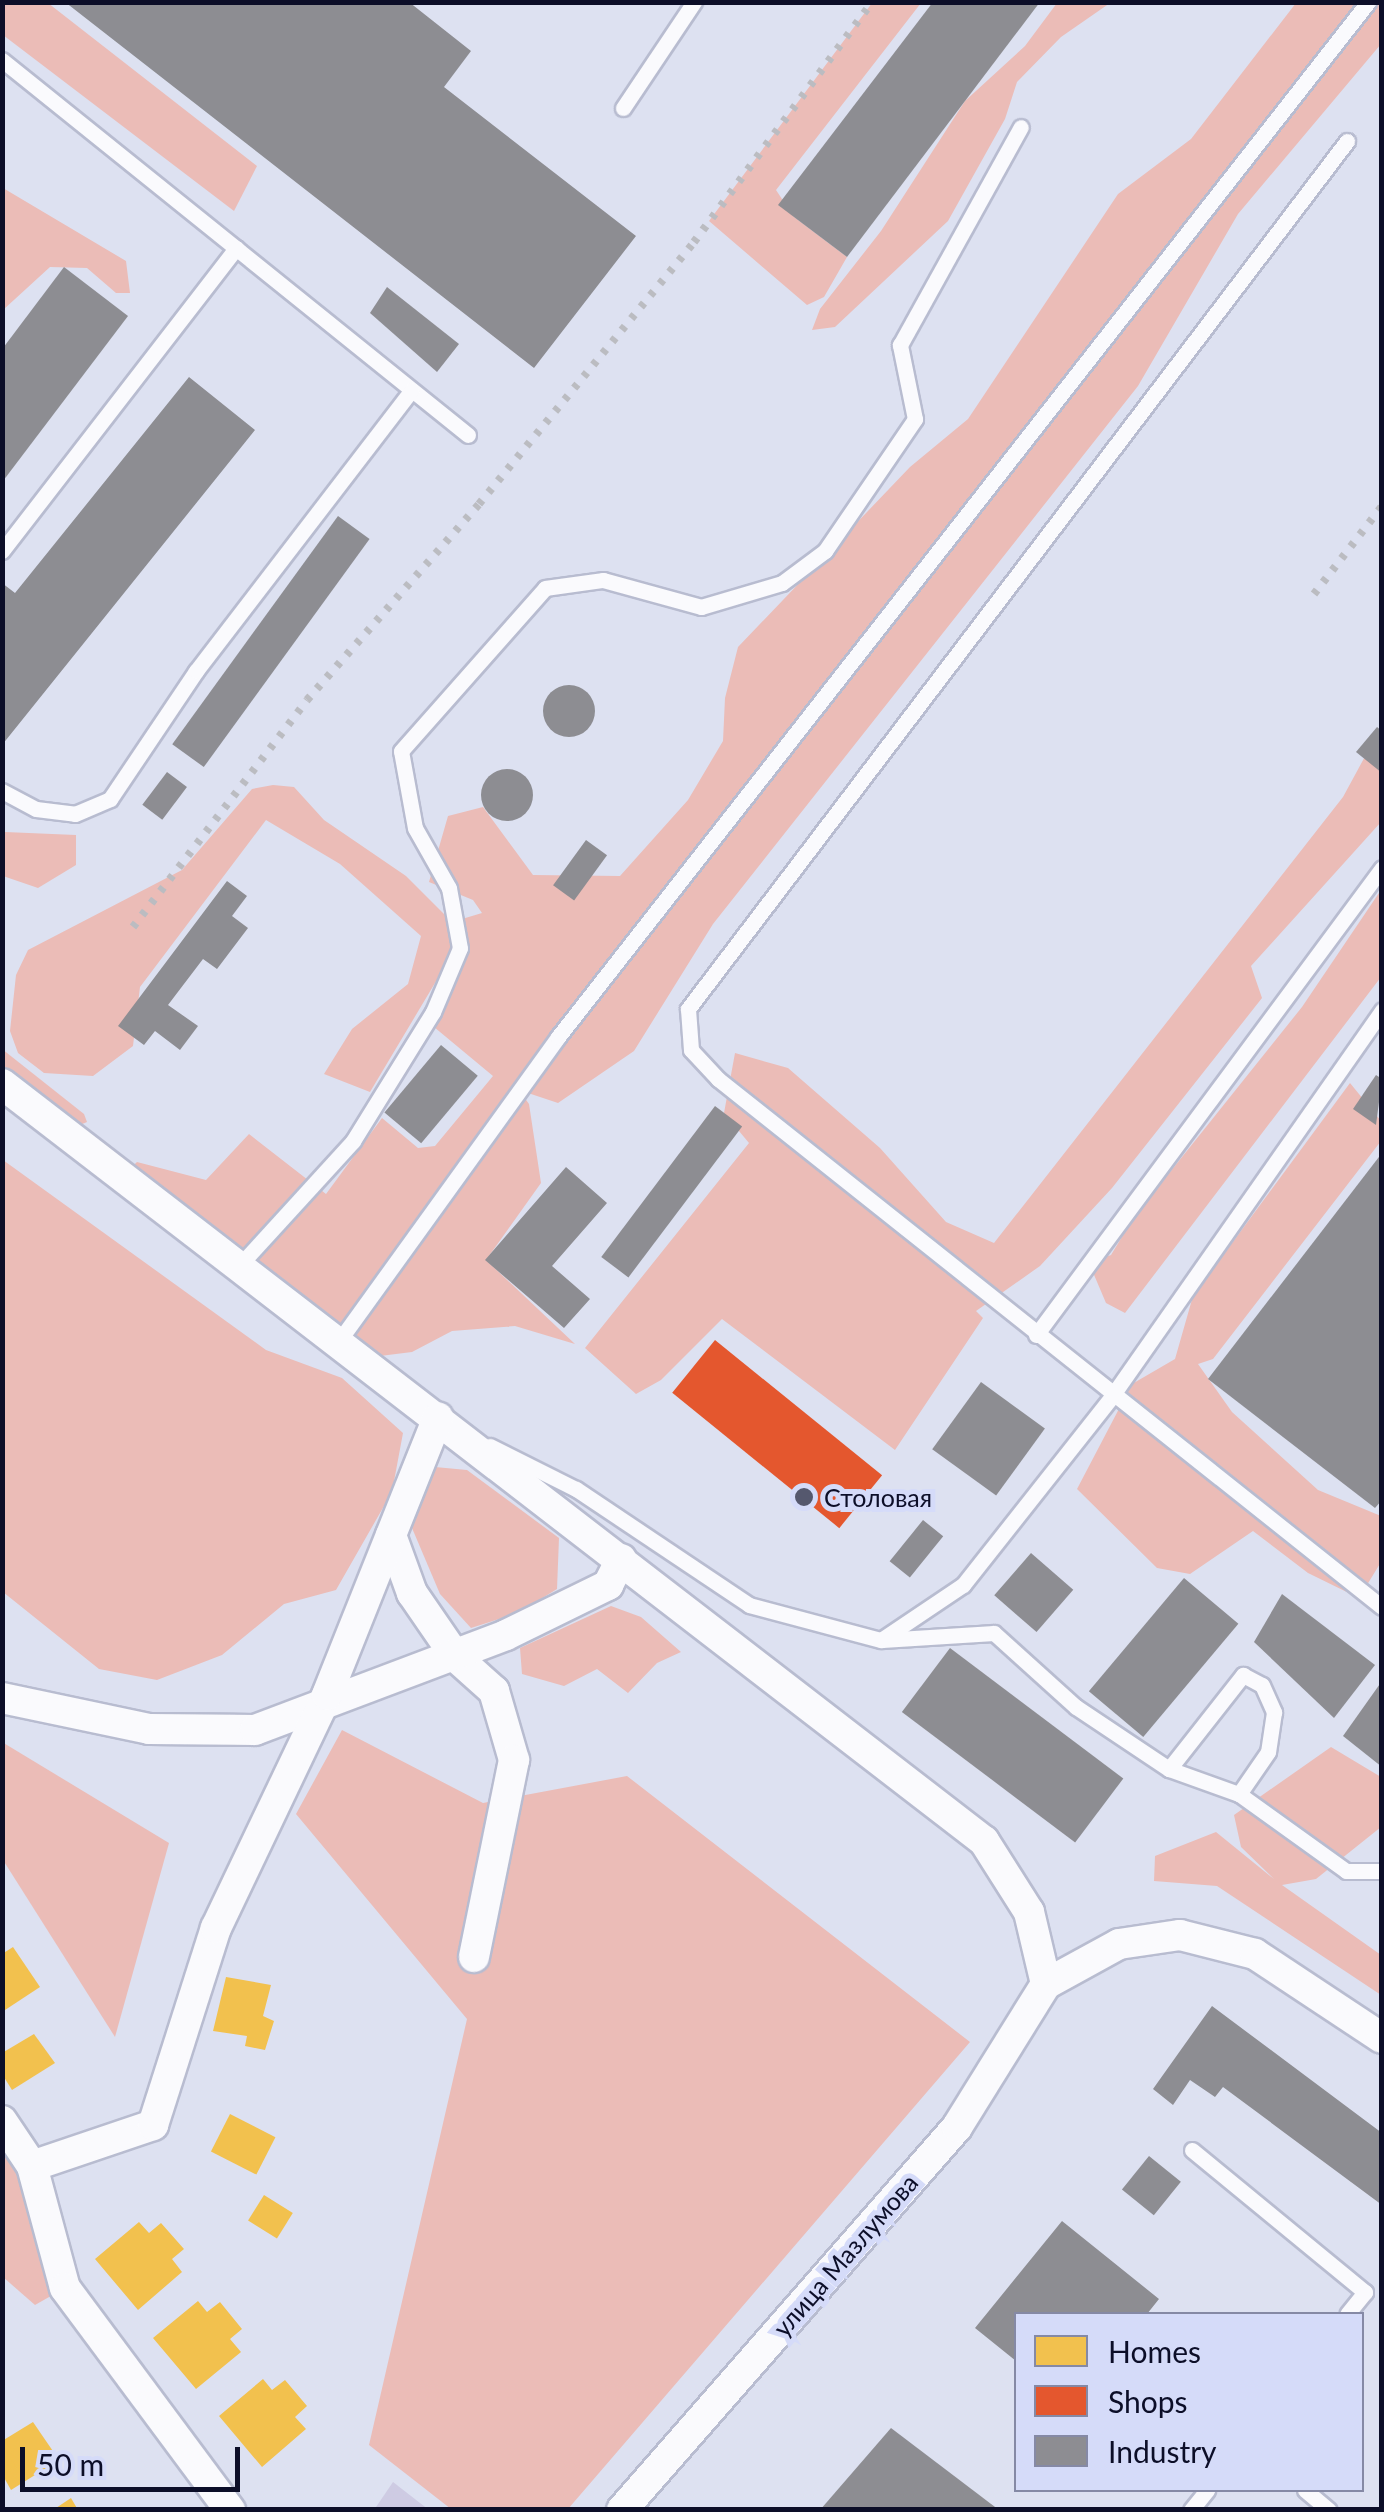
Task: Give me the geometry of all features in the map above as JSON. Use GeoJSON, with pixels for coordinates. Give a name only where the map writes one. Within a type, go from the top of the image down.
{"type":"FeatureCollection","features":[{"type":"Feature","properties":{"kind":"street"},"geometry":{"type":"LineString","coordinates":[[2,1084],[984,1841],[1029,1912],[1046,1984],[1119,1944],[1180,1934],[1255,1954],[1382,2038]]}},
{"type":"Feature","properties":{"kind":"street"},"geometry":{"type":"LineString","coordinates":[[32,2166],[152,2125],[216,1928],[320,1710],[391,1535],[444,1422]]}},
{"type":"Feature","properties":{"kind":"street"},"geometry":{"type":"LineString","coordinates":[[391,1535],[412,1592],[456,1657],[494,1692],[514,1760],[474,1957]]}},
{"type":"Feature","properties":{"kind":"street"},"geometry":{"type":"LineString","coordinates":[[2,1698],[149,1728],[256,1730],[320,1710],[456,1657],[608,1585],[621,1559]]}},
{"type":"Feature","properties":{"kind":"street","name":"улица Мазлумова"},"geometry":{"type":"LineString","coordinates":[[622,2510],[956,2127],[1046,1984]]}},
{"type":"Feature","properties":{"kind":"street"},"geometry":{"type":"LineString","coordinates":[[2,2121],[32,2166],[65,2288],[230,2510]]}},
{"type":"Feature","properties":{"kind":"lane"},"geometry":{"type":"LineString","coordinates":[[623,108],[694,2]]}},
{"type":"Feature","properties":{"kind":"lane"},"geometry":{"type":"LineString","coordinates":[[336,1345],[558,1037],[1368,2]]}},
{"type":"Feature","properties":{"kind":"lane"},"geometry":{"type":"LineString","coordinates":[[2,60],[468,435]]}},
{"type":"Feature","properties":{"kind":"lane"},"geometry":{"type":"LineString","coordinates":[[239,1266],[353,1141],[433,1012],[460,948],[450,888],[415,828],[401,751],[545,588],[603,580],[701,607],[782,583],[825,551],[914,419],[900,345],[1021,127]]}},
{"type":"Feature","properties":{"kind":"lane"},"geometry":{"type":"LineString","coordinates":[[1346,141],[688,1008],[691,1050],[718,1080],[1382,1607]]}},
{"type":"Feature","properties":{"kind":"lane"},"geometry":{"type":"LineString","coordinates":[[2,551],[236,248]]}},
{"type":"Feature","properties":{"kind":"lane"},"geometry":{"type":"LineString","coordinates":[[2,791],[36,809],[74,814],[110,799],[196,670],[412,390]]}},
{"type":"Feature","properties":{"kind":"lane"},"geometry":{"type":"LineString","coordinates":[[1036,1335],[1382,868]]}},
{"type":"Feature","properties":{"kind":"lane"},"geometry":{"type":"LineString","coordinates":[[881,1640],[964,1586],[1112,1396],[1382,1010]]}},
{"type":"Feature","properties":{"kind":"lane"},"geometry":{"type":"LineString","coordinates":[[444,1422],[576,1489],[749,1605],[881,1640],[994,1633],[1076,1707],[1169,1770],[1239,1794],[1346,1871],[1382,1871]]}},
{"type":"Feature","properties":{"kind":"lane"},"geometry":{"type":"LineString","coordinates":[[1169,1770],[1242,1675],[1262,1685],[1274,1712],[1268,1752],[1239,1794]]}},
{"type":"Feature","properties":{"kind":"lane"},"geometry":{"type":"LineString","coordinates":[[1192,2150],[1365,2292],[1349,2312]]}},
{"type":"Feature","properties":{"kind":"lane"},"geometry":{"type":"LineString","coordinates":[[1307,2492],[1329,2510]]}},
{"type":"Feature","properties":{"kind":"shaded area"},"geometry":{"type":"Polygon","coordinates":[[[2,3],[48,3],[257,166],[234,211],[3,35],[2,3]]]}},
{"type":"Feature","properties":{"kind":"shaded area"},"geometry":{"type":"Polygon","coordinates":[[[872,3],[921,3],[776,190],[794,217],[847,257],[824,297],[807,305],[709,221],[872,3]]]}},
{"type":"Feature","properties":{"kind":"shaded area"},"geometry":{"type":"Polygon","coordinates":[[[1057,3],[1110,3],[1061,37],[1017,82],[1005,119],[948,221],[835,327],[812,330],[820,309],[881,231],[965,101],[1025,46],[1057,3]]]}},
{"type":"Feature","properties":{"kind":"shaded area"},"geometry":{"type":"Polygon","coordinates":[[[1296,3],[1381,3],[1381,44],[1238,214],[1138,386],[713,924],[634,1051],[558,1103],[519,1090],[529,1104],[541,1183],[486,1260],[575,1344],[515,1326],[452,1331],[412,1352],[380,1356],[349,1346],[124,1174],[137,1162],[206,1180],[249,1134],[326,1194],[382,1118],[418,1148],[435,1146],[493,1076],[434,1027],[438,978],[370,1092],[324,1074],[352,1029],[408,984],[421,936],[340,864],[266,820],[140,987],[133,1046],[93,1076],[44,1073],[18,1053],[10,1031],[16,975],[28,950],[182,870],[252,789],[273,785],[294,787],[324,820],[406,876],[452,922],[482,913],[473,900],[429,882],[448,816],[483,807],[533,875],[620,876],[688,800],[723,741],[725,698],[738,647],[910,467],[968,419],[1118,194],[1191,139],[1296,3]]]}},
{"type":"Feature","properties":{"kind":"shaded area"},"geometry":{"type":"Polygon","coordinates":[[[3,188],[126,261],[130,293],[116,293],[87,268],[50,267],[3,310],[3,188]]]}},
{"type":"Feature","properties":{"kind":"shaded area"},"geometry":{"type":"Polygon","coordinates":[[[1381,727],[1381,822],[1251,966],[1262,998],[1112,1188],[1040,1266],[976,1311],[983,1318],[895,1450],[722,1319],[661,1380],[636,1394],[585,1348],[749,1143],[724,1113],[735,1053],[788,1068],[880,1148],[946,1222],[994,1243],[1343,797],[1381,727]]]}},
{"type":"Feature","properties":{"kind":"shaded area"},"geometry":{"type":"Polygon","coordinates":[[[5,832],[76,835],[76,865],[38,888],[3,876],[5,832]]]}},
{"type":"Feature","properties":{"kind":"shaded area"},"geometry":{"type":"Polygon","coordinates":[[[1381,890],[1381,977],[1125,1313],[1106,1303],[1089,1263],[1111,1255],[1134,1217],[1302,1007],[1381,890]]]}},
{"type":"Feature","properties":{"kind":"shaded area"},"geometry":{"type":"Polygon","coordinates":[[[2,1049],[84,1114],[87,1122],[73,1128],[3,1075],[2,1049]]]}},
{"type":"Feature","properties":{"kind":"shaded area"},"geometry":{"type":"Polygon","coordinates":[[[1350,1083],[1381,1121],[1381,1141],[1213,1359],[1198,1364],[1232,1412],[1318,1490],[1381,1516],[1381,1562],[1359,1598],[1308,1573],[1253,1531],[1190,1574],[1157,1568],[1077,1489],[1132,1384],[1175,1359],[1193,1296],[1350,1083]]]}},
{"type":"Feature","properties":{"kind":"shaded area"},"geometry":{"type":"Polygon","coordinates":[[[3,1160],[266,1350],[342,1378],[403,1433],[392,1492],[336,1590],[284,1604],[222,1655],[157,1680],[99,1669],[3,1592],[3,1160]]]}},
{"type":"Feature","properties":{"kind":"shaded area"},"geometry":{"type":"Polygon","coordinates":[[[435,1467],[467,1470],[559,1538],[557,1589],[518,1613],[471,1628],[440,1594],[412,1528],[435,1467]]]}},
{"type":"Feature","properties":{"kind":"shaded area"},"geometry":{"type":"Polygon","coordinates":[[[611,1606],[641,1617],[681,1652],[657,1663],[628,1693],[597,1669],[564,1686],[522,1674],[520,1648],[611,1606]]]}},
{"type":"Feature","properties":{"kind":"shaded area"},"geometry":{"type":"Polygon","coordinates":[[[342,1730],[483,1803],[627,1776],[970,2042],[568,2509],[451,2509],[369,2445],[467,2019],[296,1814],[342,1730]]]}},
{"type":"Feature","properties":{"kind":"shaded area"},"geometry":{"type":"Polygon","coordinates":[[[2,1742],[169,1843],[115,2037],[3,1860],[2,1742]]]}},
{"type":"Feature","properties":{"kind":"shaded area"},"geometry":{"type":"Polygon","coordinates":[[[1331,1747],[1381,1777],[1381,1827],[1316,1879],[1282,1885],[1381,1955],[1381,1995],[1217,1886],[1154,1881],[1155,1856],[1216,1832],[1274,1879],[1241,1847],[1234,1815],[1331,1747]]]}},
{"type":"Feature","properties":{"kind":"shaded area"},"geometry":{"type":"Polygon","coordinates":[[[2,2128],[65,2288],[35,2305],[3,2277],[2,2128]]]}},
{"type":"Feature","properties":{"kind":"building: Homes"},"geometry":{"type":"Polygon","coordinates":[[[13,1947],[40,1987],[2,2012],[2,1954],[13,1947]]]}},
{"type":"Feature","properties":{"kind":"building: Homes"},"geometry":{"type":"Polygon","coordinates":[[[226,1977],[271,1985],[263,2016],[274,2021],[265,2050],[245,2046],[247,2036],[213,2031],[226,1977]]]}},
{"type":"Feature","properties":{"kind":"building: Homes"},"geometry":{"type":"Polygon","coordinates":[[[34,2034],[55,2063],[12,2090],[2,2074],[2,2053],[34,2034]]]}},
{"type":"Feature","properties":{"kind":"building: Homes"},"geometry":{"type":"Polygon","coordinates":[[[230,2114],[275,2137],[256,2175],[211,2151],[230,2114]]]}},
{"type":"Feature","properties":{"kind":"building: Homes"},"geometry":{"type":"Polygon","coordinates":[[[264,2195],[293,2213],[277,2238],[248,2220],[264,2195]]]}},
{"type":"Feature","properties":{"kind":"building: Homes"},"geometry":{"type":"Polygon","coordinates":[[[139,2222],[149,2233],[161,2223],[184,2249],[172,2259],[182,2272],[138,2310],[95,2259],[139,2222]]]}},
{"type":"Feature","properties":{"kind":"building: Homes"},"geometry":{"type":"Polygon","coordinates":[[[198,2301],[207,2312],[220,2302],[242,2329],[230,2339],[241,2352],[196,2389],[153,2338],[198,2301]]]}},
{"type":"Feature","properties":{"kind":"building: Homes"},"geometry":{"type":"Polygon","coordinates":[[[263,2379],[272,2390],[285,2380],[307,2406],[295,2417],[306,2429],[262,2467],[219,2416],[263,2379]]]}},
{"type":"Feature","properties":{"kind":"building: Homes"},"geometry":{"type":"Polygon","coordinates":[[[33,2422],[59,2460],[11,2490],[2,2474],[2,2441],[33,2422]]]}},
{"type":"Feature","properties":{"kind":"building: Homes"},"geometry":{"type":"Polygon","coordinates":[[[71,2498],[78,2510],[53,2510],[71,2498]]]}},
{"type":"Feature","properties":{"kind":"building: Shops"},"geometry":{"type":"Polygon","coordinates":[[[715,1340],[882,1475],[839,1528],[672,1393],[715,1340]]]}},
{"type":"Feature","properties":{"kind":"building: Industry"},"geometry":{"type":"Polygon","coordinates":[[[65,2],[409,2],[471,51],[444,87],[636,236],[534,368],[65,2]]]}},
{"type":"Feature","properties":{"kind":"building: Industry"},"geometry":{"type":"Polygon","coordinates":[[[933,2],[1040,2],[847,257],[778,205],[933,2]]]}},
{"type":"Feature","properties":{"kind":"building: Industry"},"geometry":{"type":"Polygon","coordinates":[[[64,267],[128,316],[3,481],[3,348],[64,267]]]}},
{"type":"Feature","properties":{"kind":"building: Industry"},"geometry":{"type":"Polygon","coordinates":[[[387,287],[459,344],[437,372],[370,313],[387,287]]]}},
{"type":"Feature","properties":{"kind":"building: Industry"},"geometry":{"type":"Polygon","coordinates":[[[189,377],[255,430],[2,745],[2,583],[15,593],[189,377]]]}},
{"type":"Feature","properties":{"kind":"building: Industry"},"geometry":{"type":"Polygon","coordinates":[[[338,516],[370,539],[204,767],[172,744],[338,516]]]}},
{"type":"Feature","properties":{"kind":"building: Industry"},"geometry":{"type":"Polygon","coordinates":[[[569,685],[587,693],[595,711],[587,729],[569,737],[551,729],[543,711],[551,693],[569,685]]]}},
{"type":"Feature","properties":{"kind":"building: Industry"},"geometry":{"type":"Polygon","coordinates":[[[1377,727],[1382,731],[1382,773],[1356,752],[1377,727]]]}},
{"type":"Feature","properties":{"kind":"building: Industry"},"geometry":{"type":"Polygon","coordinates":[[[507,769],[526,776],[533,795],[526,814],[507,821],[488,814],[481,795],[488,776],[507,769]]]}},
{"type":"Feature","properties":{"kind":"building: Industry"},"geometry":{"type":"Polygon","coordinates":[[[167,772],[187,787],[162,820],[142,805],[167,772]]]}},
{"type":"Feature","properties":{"kind":"building: Industry"},"geometry":{"type":"Polygon","coordinates":[[[586,840],[607,855],[574,901],[553,885],[586,840]]]}},
{"type":"Feature","properties":{"kind":"building: Industry"},"geometry":{"type":"Polygon","coordinates":[[[227,881],[247,896],[232,916],[248,928],[217,969],[203,959],[168,1005],[198,1026],[180,1050],[155,1031],[144,1045],[118,1026],[227,881]]]}},
{"type":"Feature","properties":{"kind":"building: Industry"},"geometry":{"type":"Polygon","coordinates":[[[441,1045],[478,1076],[421,1143],[384,1112],[441,1045]]]}},
{"type":"Feature","properties":{"kind":"building: Industry"},"geometry":{"type":"Polygon","coordinates":[[[1376,1075],[1382,1079],[1376,1125],[1353,1109],[1376,1075]]]}},
{"type":"Feature","properties":{"kind":"building: Industry"},"geometry":{"type":"Polygon","coordinates":[[[715,1106],[742,1126],[628,1277],[601,1257],[715,1106]]]}},
{"type":"Feature","properties":{"kind":"building: Industry"},"geometry":{"type":"Polygon","coordinates":[[[1382,1153],[1382,1500],[1375,1508],[1208,1379],[1382,1153]]]}},
{"type":"Feature","properties":{"kind":"building: Industry"},"geometry":{"type":"Polygon","coordinates":[[[566,1167],[607,1203],[552,1266],[590,1299],[564,1328],[485,1260],[566,1167]]]}},
{"type":"Feature","properties":{"kind":"building: Industry"},"geometry":{"type":"Polygon","coordinates":[[[981,1382],[1045,1428],[996,1496],[932,1449],[981,1382]]]}},
{"type":"Feature","properties":{"kind":"building: Industry"},"geometry":{"type":"Polygon","coordinates":[[[923,1520],[943,1536],[910,1578],[890,1561],[923,1520]]]}},
{"type":"Feature","properties":{"kind":"building: Industry"},"geometry":{"type":"Polygon","coordinates":[[[1031,1553],[1073,1590],[1037,1632],[994,1595],[1031,1553]]]}},
{"type":"Feature","properties":{"kind":"building: Industry"},"geometry":{"type":"Polygon","coordinates":[[[1184,1578],[1238,1624],[1143,1737],[1089,1691],[1184,1578]]]}},
{"type":"Feature","properties":{"kind":"building: Industry"},"geometry":{"type":"Polygon","coordinates":[[[1282,1594],[1375,1665],[1334,1718],[1254,1642],[1282,1594]]]}},
{"type":"Feature","properties":{"kind":"building: Industry"},"geometry":{"type":"Polygon","coordinates":[[[950,1648],[1123,1779],[1075,1842],[902,1712],[950,1648]]]}},
{"type":"Feature","properties":{"kind":"building: Industry"},"geometry":{"type":"Polygon","coordinates":[[[1382,1681],[1382,1767],[1343,1736],[1382,1681]]]}},
{"type":"Feature","properties":{"kind":"building: Industry"},"geometry":{"type":"Polygon","coordinates":[[[1212,2006],[1382,2133],[1382,2205],[1223,2087],[1215,2097],[1190,2080],[1173,2105],[1153,2089],[1212,2006]]]}},
{"type":"Feature","properties":{"kind":"building: Industry"},"geometry":{"type":"Polygon","coordinates":[[[1149,2156],[1181,2182],[1154,2215],[1122,2189],[1149,2156]]]}},
{"type":"Feature","properties":{"kind":"building: Industry"},"geometry":{"type":"Polygon","coordinates":[[[1062,2221],[1159,2299],[1149,2312],[1014,2312],[1014,2359],[975,2328],[1062,2221]]]}},
{"type":"Feature","properties":{"kind":"building: Industry"},"geometry":{"type":"Polygon","coordinates":[[[891,2428],[999,2510],[820,2510],[891,2428]]]}},
{"type":"Feature","properties":{"kind":"building: Other"},"geometry":{"type":"Polygon","coordinates":[[[393,2482],[429,2510],[374,2510],[393,2482]]]}},
{"type":"Feature","properties":{"kind":"railway"},"geometry":{"type":"LineString","coordinates":[[133,927],[307,700],[479,504],[694,242],[872,2]]}},
{"type":"Feature","properties":{"kind":"railway"},"geometry":{"type":"LineString","coordinates":[[1314,594],[1382,506]]}},
{"type":"Feature","properties":{"kind":"place","name":"Столовая"},"geometry":{"type":"Point","coordinates":[804,1497]}}]}
